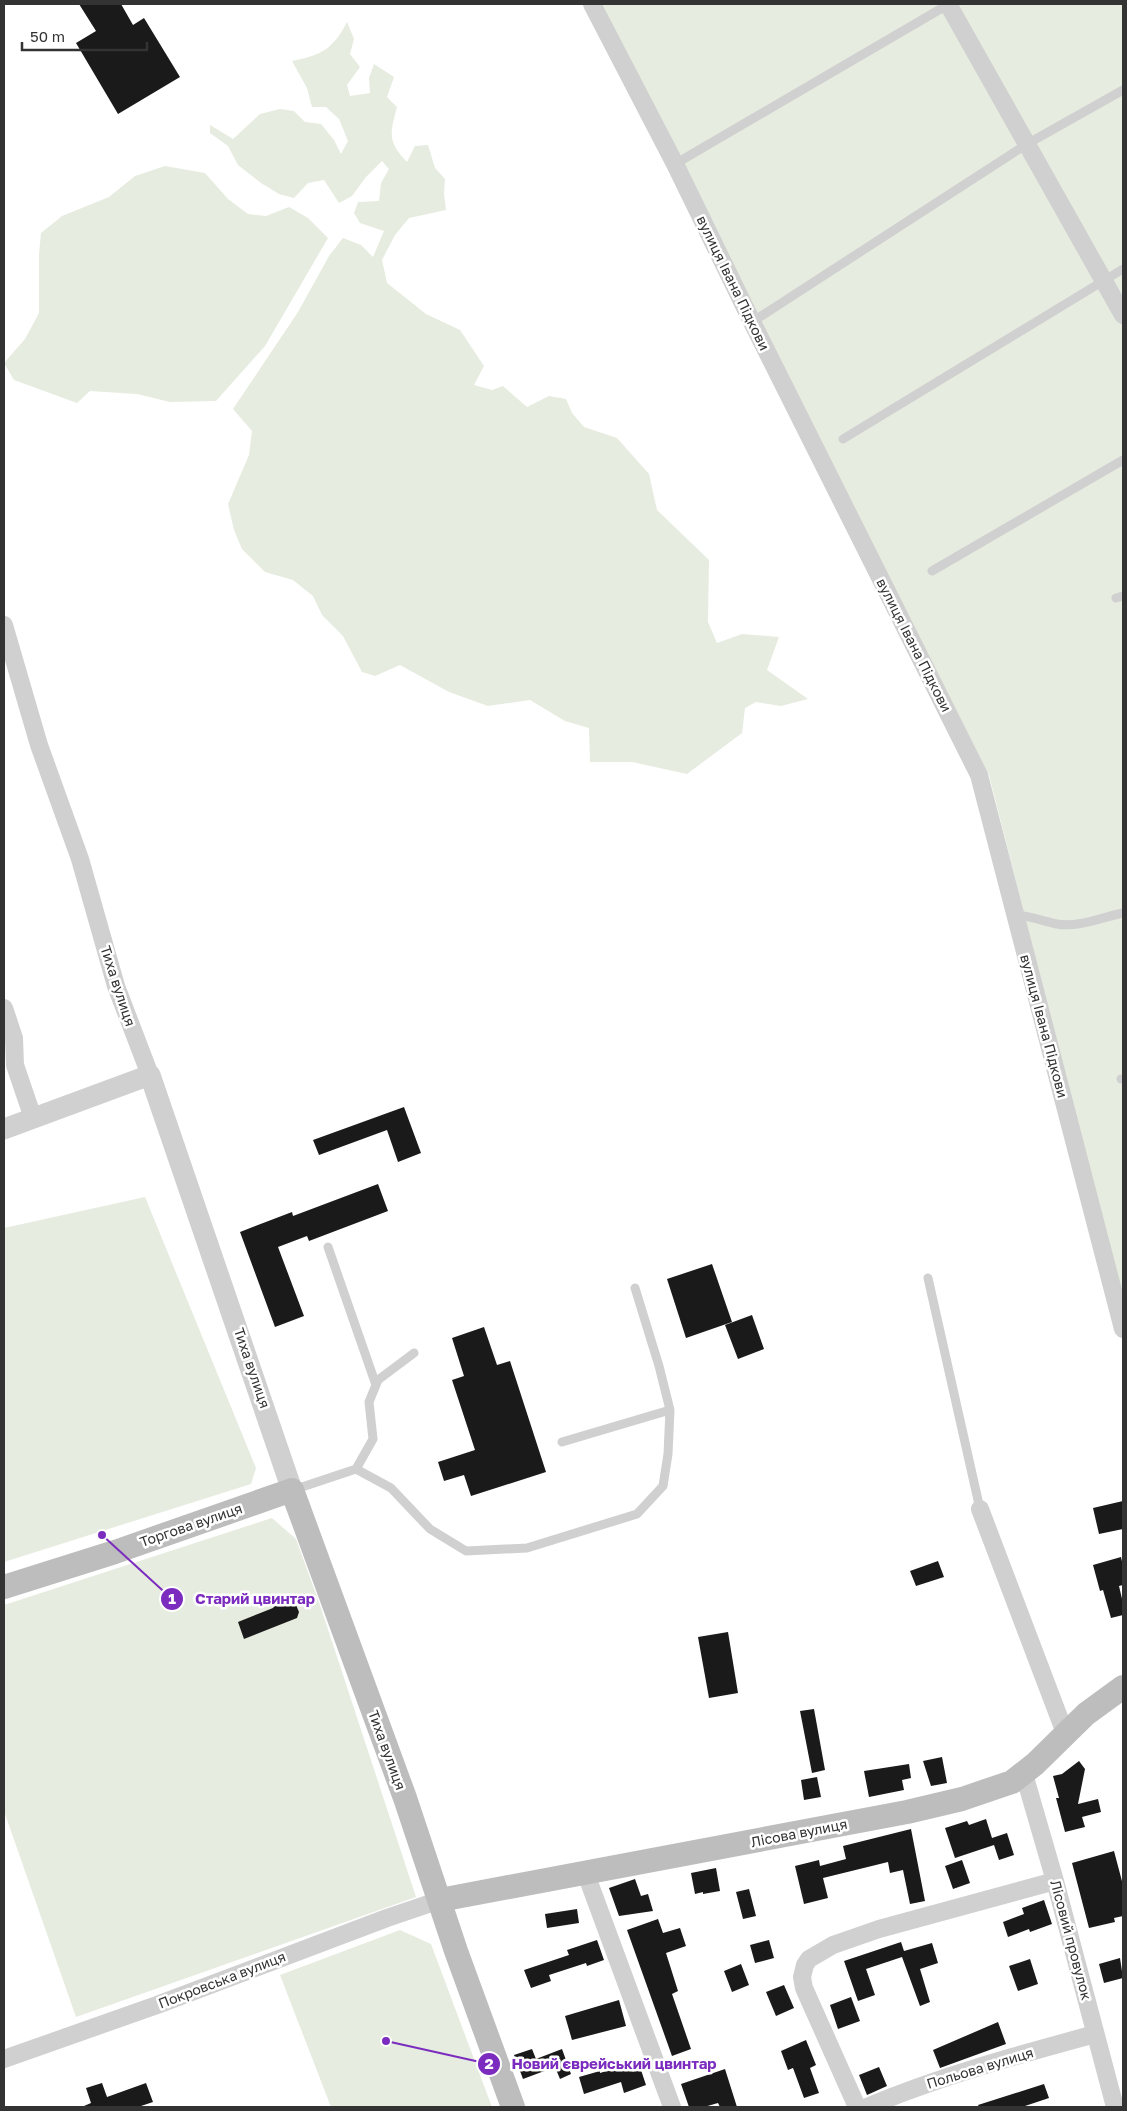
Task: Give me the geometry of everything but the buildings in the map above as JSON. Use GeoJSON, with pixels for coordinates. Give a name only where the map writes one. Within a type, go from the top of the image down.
{"type":"FeatureCollection","features":[{"type":"Feature","properties":{"kind":"main road","name":"Торгова вулиця"},"geometry":{"type":"LineString","coordinates":[[4,1587],[115,1552],[292,1490]]}},
{"type":"Feature","properties":{"kind":"main road","name":"Тиха вулиця"},"geometry":{"type":"LineString","coordinates":[[292,1490],[405,1798],[456,1951],[513,2107]]}},
{"type":"Feature","properties":{"kind":"main road","name":"Лісова вулиця"},"geometry":{"type":"LineString","coordinates":[[440,1900],[465,1894],[586,1874],[941,1804],[999,1787],[1024,1774],[1086,1714],[1123,1688]]}},
{"type":"Feature","properties":{"kind":"street","name":"вулиця Івана Підкови"},"geometry":{"type":"LineString","coordinates":[[592,4],[675,164],[979,775],[1123,1329]]}},
{"type":"Feature","properties":{"kind":"street"},"geometry":{"type":"LineString","coordinates":[[949,4],[1123,315]]}},
{"type":"Feature","properties":{"kind":"street","name":"Тиха вулиця"},"geometry":{"type":"LineString","coordinates":[[4,625],[38,745],[80,859],[116,986],[150,1075],[292,1490]]}},
{"type":"Feature","properties":{"kind":"street"},"geometry":{"type":"LineString","coordinates":[[4,1008],[14,1038],[15,1065],[33,1118]]}},
{"type":"Feature","properties":{"kind":"street"},"geometry":{"type":"LineString","coordinates":[[4,1129],[150,1075]]}},
{"type":"Feature","properties":{"kind":"street"},"geometry":{"type":"LineString","coordinates":[[980,1509],[1065,1734]]}},
{"type":"Feature","properties":{"kind":"street","name":"Лісовий провулок"},"geometry":{"type":"LineString","coordinates":[[1024,1774],[1055,1881],[1115,2107]]}},
{"type":"Feature","properties":{"kind":"street"},"geometry":{"type":"LineString","coordinates":[[586,1874],[672,2107]]}},
{"type":"Feature","properties":{"kind":"street"},"geometry":{"type":"LineString","coordinates":[[857,2107],[804,1988],[802,1970],[809,1959],[834,1945],[880,1929],[1055,1881]]}},
{"type":"Feature","properties":{"kind":"street","name":"Покровська вулиця"},"geometry":{"type":"LineString","coordinates":[[4,2059],[157,2005],[394,1915],[440,1900]]}},
{"type":"Feature","properties":{"kind":"street","name":"Польова вулиця"},"geometry":{"type":"LineString","coordinates":[[867,2107],[902,2093],[1009,2057],[1095,2034]]}},
{"type":"Feature","properties":{"kind":"lane"},"geometry":{"type":"LineString","coordinates":[[675,164],[949,4]]}},
{"type":"Feature","properties":{"kind":"lane"},"geometry":{"type":"LineString","coordinates":[[752,322],[1027,144],[1123,90]]}},
{"type":"Feature","properties":{"kind":"lane"},"geometry":{"type":"LineString","coordinates":[[844,439],[1123,269]]}},
{"type":"Feature","properties":{"kind":"lane"},"geometry":{"type":"LineString","coordinates":[[932,571],[1123,460]]}},
{"type":"Feature","properties":{"kind":"lane"},"geometry":{"type":"LineString","coordinates":[[1015,915],[1027,916],[1059,925],[1076,924],[1123,913]]}},
{"type":"Feature","properties":{"kind":"lane"},"geometry":{"type":"LineString","coordinates":[[328,1246],[376,1385]]}},
{"type":"Feature","properties":{"kind":"lane"},"geometry":{"type":"LineString","coordinates":[[928,1278],[980,1509]]}},
{"type":"Feature","properties":{"kind":"lane"},"geometry":{"type":"LineString","coordinates":[[356,1469],[391,1488],[430,1529],[466,1551],[527,1548],[637,1514],[663,1486],[668,1454],[670,1410],[659,1366],[635,1288]]}},
{"type":"Feature","properties":{"kind":"lane"},"geometry":{"type":"LineString","coordinates":[[292,1490],[356,1469],[373,1439],[369,1402],[378,1380],[414,1353]]}},
{"type":"Feature","properties":{"kind":"lane"},"geometry":{"type":"LineString","coordinates":[[562,1442],[670,1410]]}},
{"type":"Feature","properties":{"kind":"shaded area"},"geometry":{"type":"Polygon","coordinates":[[[601,4],[1123,4],[1123,1303],[989,775],[601,4]]]}},
{"type":"Feature","properties":{"kind":"shaded area"},"geometry":{"type":"Polygon","coordinates":[[[347,22],[354,39],[350,54],[360,67],[347,85],[350,96],[370,93],[369,78],[374,64],[394,77],[387,97],[397,107],[392,131],[393,142],[396,148],[407,162],[415,146],[428,145],[435,168],[445,179],[446,210],[409,218],[395,235],[382,260],[387,283],[426,314],[460,330],[484,366],[474,385],[492,390],[503,386],[527,407],[549,396],[566,399],[572,413],[584,427],[617,438],[649,474],[657,510],[709,560],[708,622],[717,643],[742,634],[779,637],[767,670],[808,699],[781,706],[756,702],[745,708],[742,733],[687,774],[632,762],[590,762],[589,728],[565,721],[530,700],[488,706],[449,692],[400,665],[375,676],[362,672],[343,636],[322,615],[313,596],[293,580],[265,572],[242,549],[234,530],[228,504],[249,455],[252,431],[233,409],[298,312],[329,256],[343,238],[361,245],[373,257],[384,231],[360,223],[354,213],[358,202],[379,201],[381,183],[389,169],[382,161],[366,177],[352,196],[339,203],[324,180],[308,183],[294,198],[279,194],[238,165],[228,146],[210,133],[210,125],[233,139],[260,114],[280,109],[294,111],[305,122],[321,124],[334,140],[341,154],[348,141],[339,119],[326,107],[312,107],[307,88],[292,61],[311,56],[326,49],[337,39],[347,22]]]}},
{"type":"Feature","properties":{"kind":"shaded area"},"geometry":{"type":"Polygon","coordinates":[[[165,166],[205,173],[228,199],[248,214],[266,216],[289,207],[308,218],[328,238],[265,346],[216,401],[170,402],[137,394],[90,391],[77,403],[14,380],[4,363],[25,339],[39,313],[41,233],[62,216],[109,197],[135,176],[165,166]]]}},
{"type":"Feature","properties":{"kind":"shaded area"},"geometry":{"type":"Polygon","coordinates":[[[145,1197],[256,1468],[251,1484],[4,1562],[4,1228],[145,1197]]]}},
{"type":"Feature","properties":{"kind":"shaded area"},"geometry":{"type":"Polygon","coordinates":[[[272,1518],[296,1539],[320,1605],[416,1897],[76,2017],[4,1811],[4,1605],[272,1518]]]}},
{"type":"Feature","properties":{"kind":"shaded area"},"geometry":{"type":"Polygon","coordinates":[[[400,1930],[431,1944],[492,2107],[331,2107],[280,1975],[400,1930]]]}},
{"type":"Feature","properties":{"kind":"place","name":"Старий цвинтар"},"geometry":{"type":"Point","coordinates":[102,1535]}},
{"type":"Feature","properties":{"kind":"place","name":"Новий єврейський цвинтар"},"geometry":{"type":"Point","coordinates":[386,2041]}}]}
